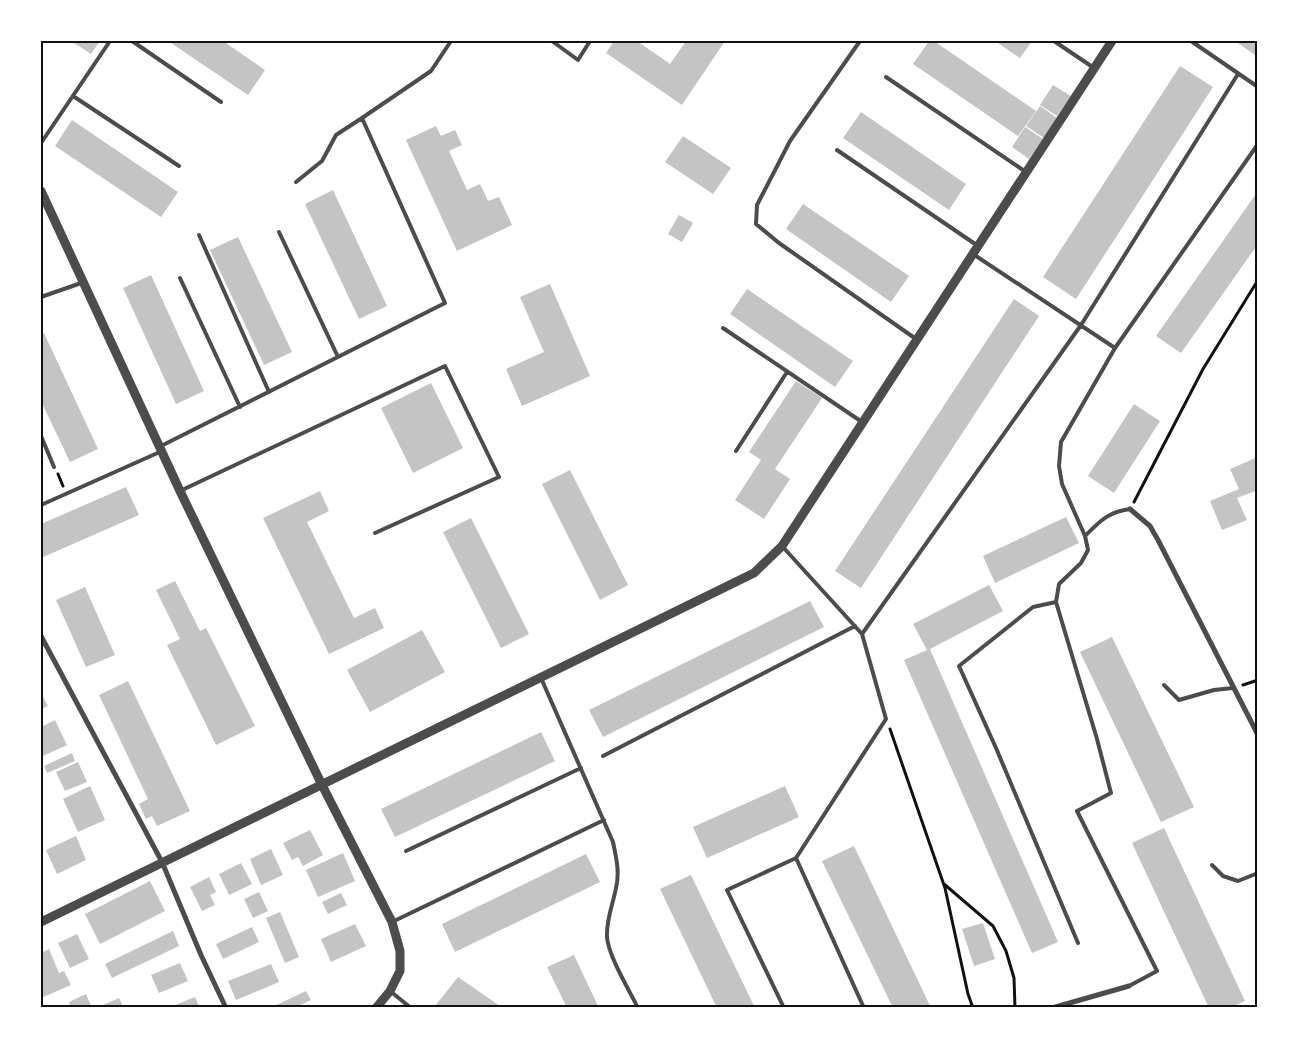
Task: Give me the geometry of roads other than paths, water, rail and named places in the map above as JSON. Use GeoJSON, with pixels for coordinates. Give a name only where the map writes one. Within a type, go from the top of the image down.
{"type":"FeatureCollection","features":[{"type":"Feature","properties":{"kind":"street"},"geometry":{"type":"LineString","coordinates":[[41,922],[754,573],[782,546],[1112,41]]}},
{"type":"Feature","properties":{"kind":"street"},"geometry":{"type":"LineString","coordinates":[[41,191],[180,491],[322,785],[392,922],[400,952],[400,971],[390,991],[376,1008]]}},
{"type":"Feature","properties":{"kind":"street"},"geometry":{"type":"LineString","coordinates":[[1130,509],[1150,526],[1158,540],[1258,735]]}},
{"type":"Feature","properties":{"kind":"street"},"geometry":{"type":"LineString","coordinates":[[41,636],[162,862],[201,955],[226,1008]]}},
{"type":"Feature","properties":{"kind":"street"},"geometry":{"type":"LineString","coordinates":[[1052,1008],[1129,986]]}},
{"type":"Feature","properties":{"kind":"lane"},"geometry":{"type":"LineString","coordinates":[[41,143],[110,41]]}},
{"type":"Feature","properties":{"kind":"lane"},"geometry":{"type":"LineString","coordinates":[[132,41],[221,102]]}},
{"type":"Feature","properties":{"kind":"lane"},"geometry":{"type":"LineString","coordinates":[[296,182],[322,161],[336,135],[431,71],[451,41]]}},
{"type":"Feature","properties":{"kind":"lane"},"geometry":{"type":"LineString","coordinates":[[552,41],[578,60],[590,41]]}},
{"type":"Feature","properties":{"kind":"lane"},"geometry":{"type":"LineString","coordinates":[[860,41],[790,141],[757,205],[756,224],[779,243],[916,340]]}},
{"type":"Feature","properties":{"kind":"lane"},"geometry":{"type":"LineString","coordinates":[[1054,41],[1094,68]]}},
{"type":"Feature","properties":{"kind":"lane"},"geometry":{"type":"LineString","coordinates":[[1191,41],[1258,87]]}},
{"type":"Feature","properties":{"kind":"lane"},"geometry":{"type":"LineString","coordinates":[[862,634],[1081,325],[1238,74]]}},
{"type":"Feature","properties":{"kind":"lane"},"geometry":{"type":"LineString","coordinates":[[886,77],[1026,172]]}},
{"type":"Feature","properties":{"kind":"lane"},"geometry":{"type":"LineString","coordinates":[[73,96],[179,166]]}},
{"type":"Feature","properties":{"kind":"lane"},"geometry":{"type":"LineString","coordinates":[[41,505],[161,449],[445,303],[362,118]]}},
{"type":"Feature","properties":{"kind":"lane"},"geometry":{"type":"LineString","coordinates":[[1129,986],[1157,971],[1077,811],[1111,793],[1056,602],[1059,584],[1081,563],[1088,550],[1085,536],[1062,484],[1059,466],[1061,442],[1115,348],[1258,144]]}},
{"type":"Feature","properties":{"kind":"lane"},"geometry":{"type":"LineString","coordinates":[[837,150],[1115,348]]}},
{"type":"Feature","properties":{"kind":"lane"},"geometry":{"type":"LineString","coordinates":[[279,232],[338,357]]}},
{"type":"Feature","properties":{"kind":"lane"},"geometry":{"type":"LineString","coordinates":[[198,235],[269,392]]}},
{"type":"Feature","properties":{"kind":"lane"},"geometry":{"type":"LineString","coordinates":[[180,278],[240,407]]}},
{"type":"Feature","properties":{"kind":"lane"},"geometry":{"type":"LineString","coordinates":[[41,297],[84,282]]}},
{"type":"Feature","properties":{"kind":"lane"},"geometry":{"type":"LineString","coordinates":[[723,328],[863,422]]}},
{"type":"Feature","properties":{"kind":"lane"},"geometry":{"type":"LineString","coordinates":[[180,491],[445,366],[499,477],[375,533]]}},
{"type":"Feature","properties":{"kind":"lane"},"geometry":{"type":"LineString","coordinates":[[736,451],[788,372]]}},
{"type":"Feature","properties":{"kind":"lane"},"geometry":{"type":"LineString","coordinates":[[41,436],[54,466]]}},
{"type":"Feature","properties":{"kind":"lane"},"geometry":{"type":"LineString","coordinates":[[1085,536],[1103,518],[1119,511],[1130,509]]}},
{"type":"Feature","properties":{"kind":"lane"},"geometry":{"type":"LineString","coordinates":[[782,546],[862,634],[886,719],[796,858],[727,890],[784,1008]]}},
{"type":"Feature","properties":{"kind":"lane"},"geometry":{"type":"LineString","coordinates":[[1056,602],[1033,607],[959,666],[996,748],[1078,944]]}},
{"type":"Feature","properties":{"kind":"lane"},"geometry":{"type":"LineString","coordinates":[[603,756],[855,626]]}},
{"type":"Feature","properties":{"kind":"lane"},"geometry":{"type":"LineString","coordinates":[[541,678],[613,842],[618,865],[617,886],[609,915],[606,938],[616,966],[638,1008]]}},
{"type":"Feature","properties":{"kind":"lane"},"geometry":{"type":"LineString","coordinates":[[1164,685],[1179,700],[1214,690],[1233,688]]}},
{"type":"Feature","properties":{"kind":"lane"},"geometry":{"type":"LineString","coordinates":[[406,851],[581,768]]}},
{"type":"Feature","properties":{"kind":"lane"},"geometry":{"type":"LineString","coordinates":[[392,922],[604,820]]}},
{"type":"Feature","properties":{"kind":"lane"},"geometry":{"type":"LineString","coordinates":[[796,858],[864,1008]]}},
{"type":"Feature","properties":{"kind":"lane"},"geometry":{"type":"LineString","coordinates":[[1212,865],[1223,876],[1238,882],[1258,873]]}},
{"type":"Feature","properties":{"kind":"lane"},"geometry":{"type":"LineString","coordinates":[[390,991],[411,1008]]}}]}
